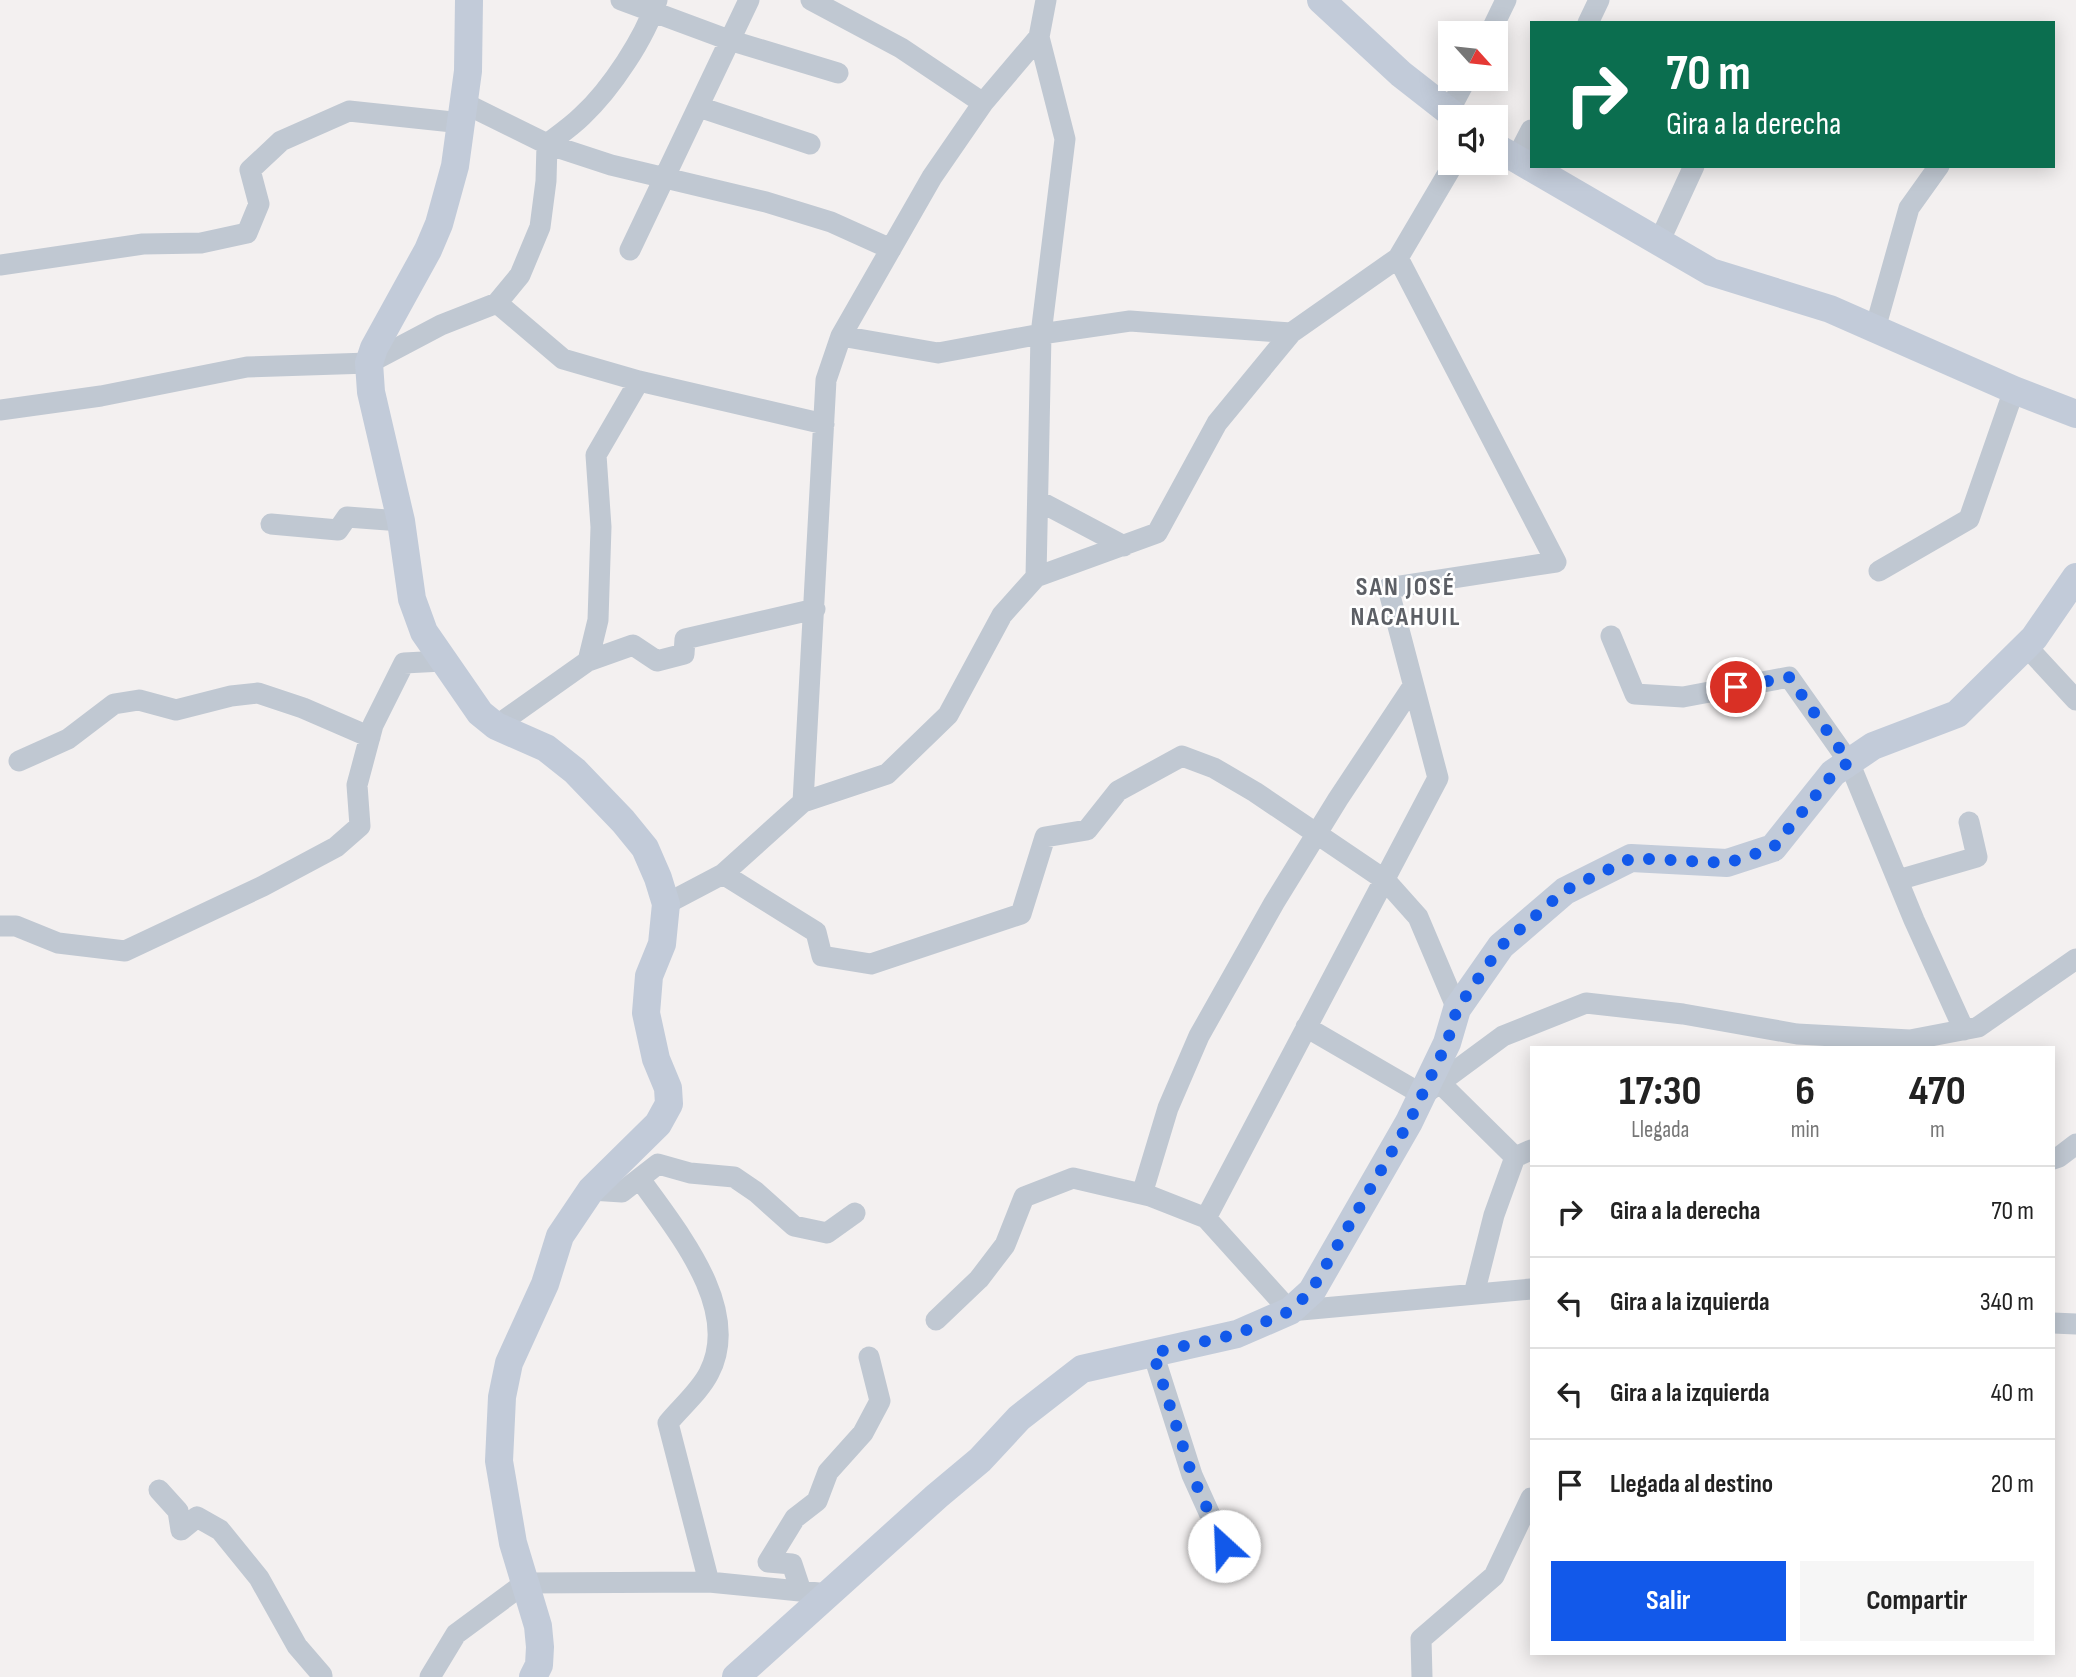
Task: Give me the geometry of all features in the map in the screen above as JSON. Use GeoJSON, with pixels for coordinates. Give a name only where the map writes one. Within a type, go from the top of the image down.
{"type":"FeatureCollection","features":[{"type":"Feature","properties":{"kind":"street"},"geometry":{"type":"LineString","coordinates":[[468,0],[468,71],[456,166],[439,224],[428,250],[374,348],[369,363],[371,392],[401,521],[412,599],[424,632],[480,713],[496,726],[546,747],[575,771],[645,848],[666,904],[662,944],[649,976],[646,1013],[656,1059],[668,1088],[669,1104],[658,1124],[591,1190],[560,1236],[545,1284],[509,1363],[502,1398],[499,1461],[513,1543],[538,1626],[539,1665],[534,1677]]}},
{"type":"Feature","properties":{"kind":"street"},"geometry":{"type":"LineString","coordinates":[[621,0],[655,6],[729,40],[838,73]]}},
{"type":"Feature","properties":{"kind":"street"},"geometry":{"type":"LineString","coordinates":[[629,250],[749,0]]}},
{"type":"Feature","properties":{"kind":"street"},"geometry":{"type":"LineString","coordinates":[[1036,577],[1041,334],[1065,139],[1039,37],[1046,0]]}},
{"type":"Feature","properties":{"kind":"street"},"geometry":{"type":"LineString","coordinates":[[1321,0],[1401,74],[1441,105]]}},
{"type":"Feature","properties":{"kind":"street"},"geometry":{"type":"LineString","coordinates":[[1496,21],[1506,0]]}},
{"type":"Feature","properties":{"kind":"street"},"geometry":{"type":"LineString","coordinates":[[1589,21],[1599,0]]}},
{"type":"Feature","properties":{"kind":"street"},"geometry":{"type":"LineString","coordinates":[[825,3],[901,48],[983,103]]}},
{"type":"Feature","properties":{"kind":"street"},"geometry":{"type":"LineString","coordinates":[[0,410],[101,396],[247,367],[369,363],[441,325],[497,303],[520,275],[540,226],[546,181],[547,144],[582,116],[609,86],[655,6]]}},
{"type":"Feature","properties":{"kind":"street"},"geometry":{"type":"LineString","coordinates":[[803,802],[826,380],[841,336],[932,177],[983,103],[1039,37]]}},
{"type":"Feature","properties":{"kind":"street"},"geometry":{"type":"LineString","coordinates":[[699,107],[810,144]]}},
{"type":"Feature","properties":{"kind":"street"},"geometry":{"type":"LineString","coordinates":[[0,265],[143,244],[201,243],[247,233],[259,204],[250,170],[281,141],[349,111],[463,113],[611,165],[766,202],[818,218],[891,249]]}},
{"type":"Feature","properties":{"kind":"street"},"geometry":{"type":"LineString","coordinates":[[1508,151],[1530,131]]}},
{"type":"Feature","properties":{"kind":"street"},"geometry":{"type":"LineString","coordinates":[[1508,154],[1530,167]]}},
{"type":"Feature","properties":{"kind":"street"},"geometry":{"type":"LineString","coordinates":[[1532,168],[1711,272],[1830,309],[2014,390],[2076,414]]}},
{"type":"Feature","properties":{"kind":"street"},"geometry":{"type":"LineString","coordinates":[[1659,242],[1693,168]]}},
{"type":"Feature","properties":{"kind":"street"},"geometry":{"type":"LineString","coordinates":[[1875,329],[1909,208],[1938,168]]}},
{"type":"Feature","properties":{"kind":"street"},"geometry":{"type":"LineString","coordinates":[[666,904],[723,874],[803,802],[887,774],[948,715],[1002,615],[1036,577],[1157,533],[1217,423],[1291,333],[1398,258],[1447,175]]}},
{"type":"Feature","properties":{"kind":"street"},"geometry":{"type":"LineString","coordinates":[[1206,1218],[1438,778],[1388,588],[1556,562],[1398,258]]}},
{"type":"Feature","properties":{"kind":"street"},"geometry":{"type":"LineString","coordinates":[[497,303],[563,359],[639,381],[824,424]]}},
{"type":"Feature","properties":{"kind":"street"},"geometry":{"type":"LineString","coordinates":[[841,336],[938,353],[1130,321],[1291,333]]}},
{"type":"Feature","properties":{"kind":"street"},"geometry":{"type":"LineString","coordinates":[[588,661],[598,620],[601,527],[596,455],[639,381]]}},
{"type":"Feature","properties":{"kind":"street"},"geometry":{"type":"LineString","coordinates":[[1879,571],[1969,519],[2014,390]]}},
{"type":"Feature","properties":{"kind":"street"},"geometry":{"type":"LineString","coordinates":[[1039,501],[1124,546]]}},
{"type":"Feature","properties":{"kind":"street"},"geometry":{"type":"LineString","coordinates":[[271,524],[338,530],[347,517],[401,521]]}},
{"type":"Feature","properties":{"kind":"street"},"geometry":{"type":"LineString","coordinates":[[1290,1311],[1311,1291],[1431,1088],[1457,1009],[1501,946],[1564,891],[1632,858],[1727,863],[1773,848],[1833,774],[1849,762],[1873,746],[1957,714],[2034,638],[2076,577]]}},
{"type":"Feature","properties":{"kind":"street"},"geometry":{"type":"LineString","coordinates":[[496,726],[588,661],[634,645],[657,661],[684,654],[685,639],[815,609]]}},
{"type":"Feature","properties":{"kind":"street"},"geometry":{"type":"LineString","coordinates":[[1611,636],[1635,694],[1683,697],[1789,677],[1849,762],[1964,1030]]}},
{"type":"Feature","properties":{"kind":"street"},"geometry":{"type":"LineString","coordinates":[[2026,646],[2076,700]]}},
{"type":"Feature","properties":{"kind":"street"},"geometry":{"type":"LineString","coordinates":[[0,926],[16,926],[58,943],[125,951],[263,886],[336,846],[360,826],[357,785],[373,725],[404,663],[443,661]]}},
{"type":"Feature","properties":{"kind":"street"},"geometry":{"type":"LineString","coordinates":[[1142,1194],[1168,1108],[1199,1036],[1273,902],[1413,686]]}},
{"type":"Feature","properties":{"kind":"street"},"geometry":{"type":"LineString","coordinates":[[19,761],[68,739],[114,704],[139,700],[176,710],[231,696],[258,694],[303,708],[370,737]]}},
{"type":"Feature","properties":{"kind":"street"},"geometry":{"type":"LineString","coordinates":[[723,874],[816,932],[822,956],[871,964],[1021,914],[1045,837],[1087,830],[1118,791],[1182,756],[1214,768],[1385,880],[1418,918],[1457,1009]]}},
{"type":"Feature","properties":{"kind":"street"},"geometry":{"type":"LineString","coordinates":[[1898,880],[1978,857],[1969,822]]}},
{"type":"Feature","properties":{"kind":"street"},"geometry":{"type":"LineString","coordinates":[[1431,1088],[1503,1036],[1586,1003],[1683,1014],[1797,1034],[1910,1040],[1979,1027],[2076,959]]}},
{"type":"Feature","properties":{"kind":"street"},"geometry":{"type":"LineString","coordinates":[[1306,1027],[1431,1088],[1523,1154],[1494,1215],[1474,1294]]}},
{"type":"Feature","properties":{"kind":"street"},"geometry":{"type":"LineString","coordinates":[[2055,1158],[2076,1144]]}},
{"type":"Feature","properties":{"kind":"street"},"geometry":{"type":"LineString","coordinates":[[591,1190],[622,1192],[657,1164],[690,1173],[734,1177],[756,1192],[794,1226],[827,1233],[855,1213]]}},
{"type":"Feature","properties":{"kind":"street"},"geometry":{"type":"LineString","coordinates":[[936,1320],[979,1279],[1005,1245],[1024,1197],[1073,1178],[1142,1194],[1206,1218],[1290,1311]]}},
{"type":"Feature","properties":{"kind":"street"},"geometry":{"type":"LineString","coordinates":[[640,1179],[692,1253],[717,1311],[719,1344],[709,1373],[668,1423],[709,1582]]}},
{"type":"Feature","properties":{"kind":"street"},"geometry":{"type":"LineString","coordinates":[[736,1677],[980,1460],[1019,1418],[1082,1368],[1237,1334],[1290,1311],[1530,1289]]}},
{"type":"Feature","properties":{"kind":"street"},"geometry":{"type":"LineString","coordinates":[[2055,1324],[2076,1324]]}},
{"type":"Feature","properties":{"kind":"street"},"geometry":{"type":"LineString","coordinates":[[1153,1353],[1192,1475],[1235,1570]]}},
{"type":"Feature","properties":{"kind":"street"},"geometry":{"type":"LineString","coordinates":[[801,1591],[792,1564],[768,1562],[795,1518],[817,1502],[828,1472],[863,1433],[880,1401],[869,1357]]}},
{"type":"Feature","properties":{"kind":"street"},"geometry":{"type":"LineString","coordinates":[[159,1490],[178,1511],[181,1530],[197,1517],[220,1530],[259,1578],[297,1646],[322,1676]]}},
{"type":"Feature","properties":{"kind":"street"},"geometry":{"type":"LineString","coordinates":[[1422,1677],[1421,1639],[1494,1576],[1530,1499]]}},
{"type":"Feature","properties":{"kind":"street"},"geometry":{"type":"LineString","coordinates":[[430,1677],[456,1634],[525,1584],[709,1582],[829,1594]]}},
{"type":"Feature","properties":{"kind":"district","name":"SAN JOSÉ NACAHUIL"},"geometry":{"type":"Point","coordinates":[1406,602]}},
{"type":"Feature","properties":{"kind":"route"},"geometry":{"type":"LineString","coordinates":[[1224,1546],[1192,1475],[1153,1353],[1237,1334],[1290,1311],[1311,1291],[1409,1122],[1447,1043],[1457,1009],[1501,946],[1564,891],[1632,858],[1727,863],[1773,848],[1833,774],[1849,762],[1789,677],[1736,687]]}}]}
